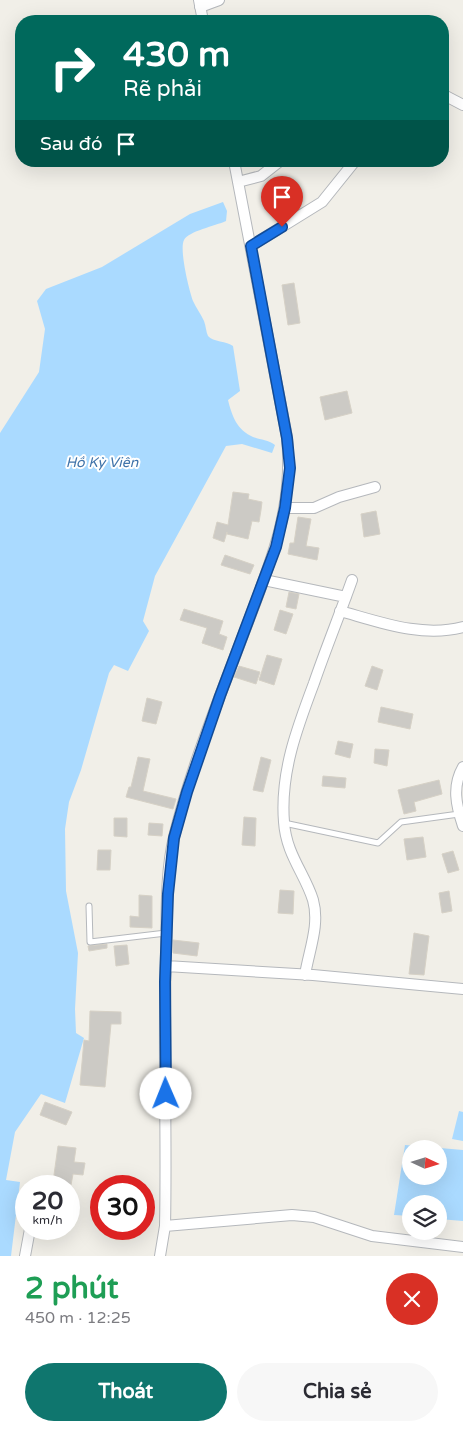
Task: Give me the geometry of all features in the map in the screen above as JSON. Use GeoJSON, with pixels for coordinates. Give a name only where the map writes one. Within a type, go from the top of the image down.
{"type":"FeatureCollection","features":[{"type":"Feature","properties":{"kind":"street"},"geometry":{"type":"LineString","coordinates":[[199,4],[219,0]]}},
{"type":"Feature","properties":{"kind":"street"},"geometry":{"type":"LineString","coordinates":[[449,98],[463,105]]}},
{"type":"Feature","properties":{"kind":"street"},"geometry":{"type":"LineString","coordinates":[[160,1256],[165,1226],[166,933],[174,838],[211,722],[276,547],[285,508],[290,468],[287,438],[235,167]]}},
{"type":"Feature","properties":{"kind":"street"},"geometry":{"type":"LineString","coordinates":[[238,182],[261,176],[272,167]]}},
{"type":"Feature","properties":{"kind":"street"},"geometry":{"type":"LineString","coordinates":[[251,246],[322,202],[350,167]]}},
{"type":"Feature","properties":{"kind":"street"},"geometry":{"type":"LineString","coordinates":[[285,508],[314,508],[339,497],[375,487]]}},
{"type":"Feature","properties":{"kind":"street"},"geometry":{"type":"LineString","coordinates":[[264,580],[346,597]]}},
{"type":"Feature","properties":{"kind":"street"},"geometry":{"type":"LineString","coordinates":[[305,975],[316,925],[315,912],[312,898],[291,853],[284,823],[287,762],[352,580]]}},
{"type":"Feature","properties":{"kind":"street"},"geometry":{"type":"LineString","coordinates":[[340,611],[397,626],[430,632],[463,627]]}},
{"type":"Feature","properties":{"kind":"street"},"geometry":{"type":"LineString","coordinates":[[463,768],[455,782],[459,814],[463,826]]}},
{"type":"Feature","properties":{"kind":"street"},"geometry":{"type":"LineString","coordinates":[[166,966],[305,975],[463,989]]}},
{"type":"Feature","properties":{"kind":"street"},"geometry":{"type":"LineString","coordinates":[[165,1226],[292,1215],[314,1217],[372,1236],[463,1247]]}},
{"type":"Feature","properties":{"kind":"street"},"geometry":{"type":"LineString","coordinates":[[25,1256],[28,1240]]}},
{"type":"Feature","properties":{"kind":"lane"},"geometry":{"type":"LineString","coordinates":[[284,823],[378,842],[401,822],[459,814]]}},
{"type":"Feature","properties":{"kind":"lane"},"geometry":{"type":"LineString","coordinates":[[89,906],[90,942],[166,933]]}},
{"type":"Feature","properties":{"kind":"water","name":"Hồ Kỳ Viên"},"geometry":{"type":"Polygon","coordinates":[[[223,202],[227,211],[226,221],[197,231],[184,240],[183,252],[187,279],[193,301],[204,321],[208,336],[233,346],[240,391],[228,400],[236,422],[247,434],[275,445],[272,453],[242,444],[226,446],[155,576],[143,621],[149,631],[128,671],[114,665],[109,673],[81,770],[69,802],[65,829],[66,891],[78,953],[75,1009],[76,1033],[84,1038],[65,1103],[41,1094],[15,1132],[6,1180],[15,1181],[15,1223],[11,1256],[0,1256],[0,433],[39,372],[45,329],[37,301],[46,289],[102,267],[190,214],[223,202]]]}},
{"type":"Feature","properties":{"kind":"water"},"geometry":{"type":"Polygon","coordinates":[[[459,1111],[463,1112],[463,1141],[452,1139],[459,1111]]]}},
{"type":"Feature","properties":{"kind":"water"},"geometry":{"type":"Polygon","coordinates":[[[448,1149],[463,1150],[463,1221],[447,1220],[447,1195],[402,1195],[402,1215],[394,1215],[402,1164],[402,1185],[448,1185],[448,1149]]]}},
{"type":"Feature","properties":{"kind":"building"},"geometry":{"type":"Polygon","coordinates":[[[294,283],[300,323],[288,325],[282,285],[294,283]]]}},
{"type":"Feature","properties":{"kind":"building"},"geometry":{"type":"Polygon","coordinates":[[[347,391],[352,413],[325,420],[320,397],[347,391]]]}},
{"type":"Feature","properties":{"kind":"building"},"geometry":{"type":"Polygon","coordinates":[[[233,492],[249,494],[248,499],[262,502],[259,522],[252,521],[248,539],[227,534],[227,532],[224,542],[213,538],[217,522],[228,525],[233,492]]]}},
{"type":"Feature","properties":{"kind":"building"},"geometry":{"type":"Polygon","coordinates":[[[376,511],[380,534],[364,537],[361,514],[376,511]]]}},
{"type":"Feature","properties":{"kind":"building"},"geometry":{"type":"Polygon","coordinates":[[[298,517],[311,519],[306,546],[319,548],[317,560],[288,554],[290,543],[294,543],[298,517]]]}},
{"type":"Feature","properties":{"kind":"building"},"geometry":{"type":"Polygon","coordinates":[[[225,555],[254,565],[250,574],[221,565],[225,555]]]}},
{"type":"Feature","properties":{"kind":"building"},"geometry":{"type":"Polygon","coordinates":[[[289,592],[299,594],[296,609],[286,607],[289,592]]]}},
{"type":"Feature","properties":{"kind":"building"},"geometry":{"type":"Polygon","coordinates":[[[184,609],[223,621],[219,634],[227,637],[223,650],[202,643],[207,628],[180,620],[184,609]]]}},
{"type":"Feature","properties":{"kind":"building"},"geometry":{"type":"Polygon","coordinates":[[[280,610],[293,614],[286,634],[274,630],[280,610]]]}},
{"type":"Feature","properties":{"kind":"building"},"geometry":{"type":"Polygon","coordinates":[[[267,655],[282,659],[274,685],[259,680],[267,655]]]}},
{"type":"Feature","properties":{"kind":"building"},"geometry":{"type":"Polygon","coordinates":[[[239,666],[260,672],[256,684],[234,677],[239,666]]]}},
{"type":"Feature","properties":{"kind":"building"},"geometry":{"type":"Polygon","coordinates":[[[372,666],[383,670],[377,690],[365,686],[372,666]]]}},
{"type":"Feature","properties":{"kind":"building"},"geometry":{"type":"Polygon","coordinates":[[[147,698],[162,702],[156,724],[142,721],[147,698]]]}},
{"type":"Feature","properties":{"kind":"building"},"geometry":{"type":"Polygon","coordinates":[[[381,707],[413,714],[410,729],[378,722],[381,707]]]}},
{"type":"Feature","properties":{"kind":"building"},"geometry":{"type":"Polygon","coordinates":[[[338,741],[353,744],[350,758],[335,754],[338,741]]]}},
{"type":"Feature","properties":{"kind":"building"},"geometry":{"type":"Polygon","coordinates":[[[375,749],[389,750],[387,766],[374,763],[375,749]]]}},
{"type":"Feature","properties":{"kind":"building"},"geometry":{"type":"Polygon","coordinates":[[[138,757],[150,759],[143,791],[176,799],[173,809],[126,797],[129,787],[131,787],[138,757]]]}},
{"type":"Feature","properties":{"kind":"building"},"geometry":{"type":"Polygon","coordinates":[[[261,757],[271,760],[263,792],[253,790],[261,757]]]}},
{"type":"Feature","properties":{"kind":"building"},"geometry":{"type":"Polygon","coordinates":[[[323,776],[346,778],[345,788],[322,786],[323,776]]]}},
{"type":"Feature","properties":{"kind":"building"},"geometry":{"type":"Polygon","coordinates":[[[439,780],[442,794],[414,802],[416,811],[404,814],[398,790],[439,780]]]}},
{"type":"Feature","properties":{"kind":"building"},"geometry":{"type":"Polygon","coordinates":[[[244,817],[256,818],[255,846],[242,845],[244,817]]]}},
{"type":"Feature","properties":{"kind":"building"},"geometry":{"type":"Polygon","coordinates":[[[114,818],[127,818],[127,837],[114,836],[114,818]]]}},
{"type":"Feature","properties":{"kind":"building"},"geometry":{"type":"Polygon","coordinates":[[[149,823],[163,824],[162,836],[148,835],[149,823]]]}},
{"type":"Feature","properties":{"kind":"building"},"geometry":{"type":"Polygon","coordinates":[[[423,837],[426,857],[407,860],[404,839],[423,837]]]}},
{"type":"Feature","properties":{"kind":"building"},"geometry":{"type":"Polygon","coordinates":[[[98,850],[111,850],[110,870],[97,870],[98,850]]]}},
{"type":"Feature","properties":{"kind":"building"},"geometry":{"type":"Polygon","coordinates":[[[453,851],[459,870],[448,873],[442,854],[453,851]]]}},
{"type":"Feature","properties":{"kind":"building"},"geometry":{"type":"Polygon","coordinates":[[[280,890],[294,891],[293,914],[278,913],[280,890]]]}},
{"type":"Feature","properties":{"kind":"building"},"geometry":{"type":"Polygon","coordinates":[[[449,891],[452,911],[442,913],[439,893],[449,891]]]}},
{"type":"Feature","properties":{"kind":"building"},"geometry":{"type":"Polygon","coordinates":[[[139,895],[152,896],[152,928],[130,927],[130,916],[139,917],[139,895]]]}},
{"type":"Feature","properties":{"kind":"building"},"geometry":{"type":"Polygon","coordinates":[[[414,933],[429,936],[424,975],[409,974],[414,933]]]}},
{"type":"Feature","properties":{"kind":"building"},"geometry":{"type":"Polygon","coordinates":[[[173,940],[199,943],[197,956],[173,953],[173,940]]]}},
{"type":"Feature","properties":{"kind":"building"},"geometry":{"type":"Polygon","coordinates":[[[107,944],[107,948],[89,951],[88,946],[107,944]]]}},
{"type":"Feature","properties":{"kind":"building"},"geometry":{"type":"Polygon","coordinates":[[[127,945],[129,964],[116,966],[114,946],[127,945]]]}},
{"type":"Feature","properties":{"kind":"building"},"geometry":{"type":"Polygon","coordinates":[[[90,1011],[121,1012],[121,1024],[111,1024],[105,1087],[80,1085],[84,1040],[89,1041],[90,1011]]]}},
{"type":"Feature","properties":{"kind":"building"},"geometry":{"type":"Polygon","coordinates":[[[45,1102],[72,1112],[66,1125],[40,1115],[45,1102]]]}},
{"type":"Feature","properties":{"kind":"building"},"geometry":{"type":"Polygon","coordinates":[[[58,1146],[76,1148],[74,1162],[85,1163],[83,1175],[54,1175],[58,1146]]]}},
{"type":"Feature","properties":{"kind":"route"},"geometry":{"type":"LineString","coordinates":[[166,1094],[165,982],[168,894],[174,838],[187,792],[220,696],[276,547],[285,508],[290,468],[287,438],[251,246],[282,227]]}}]}
